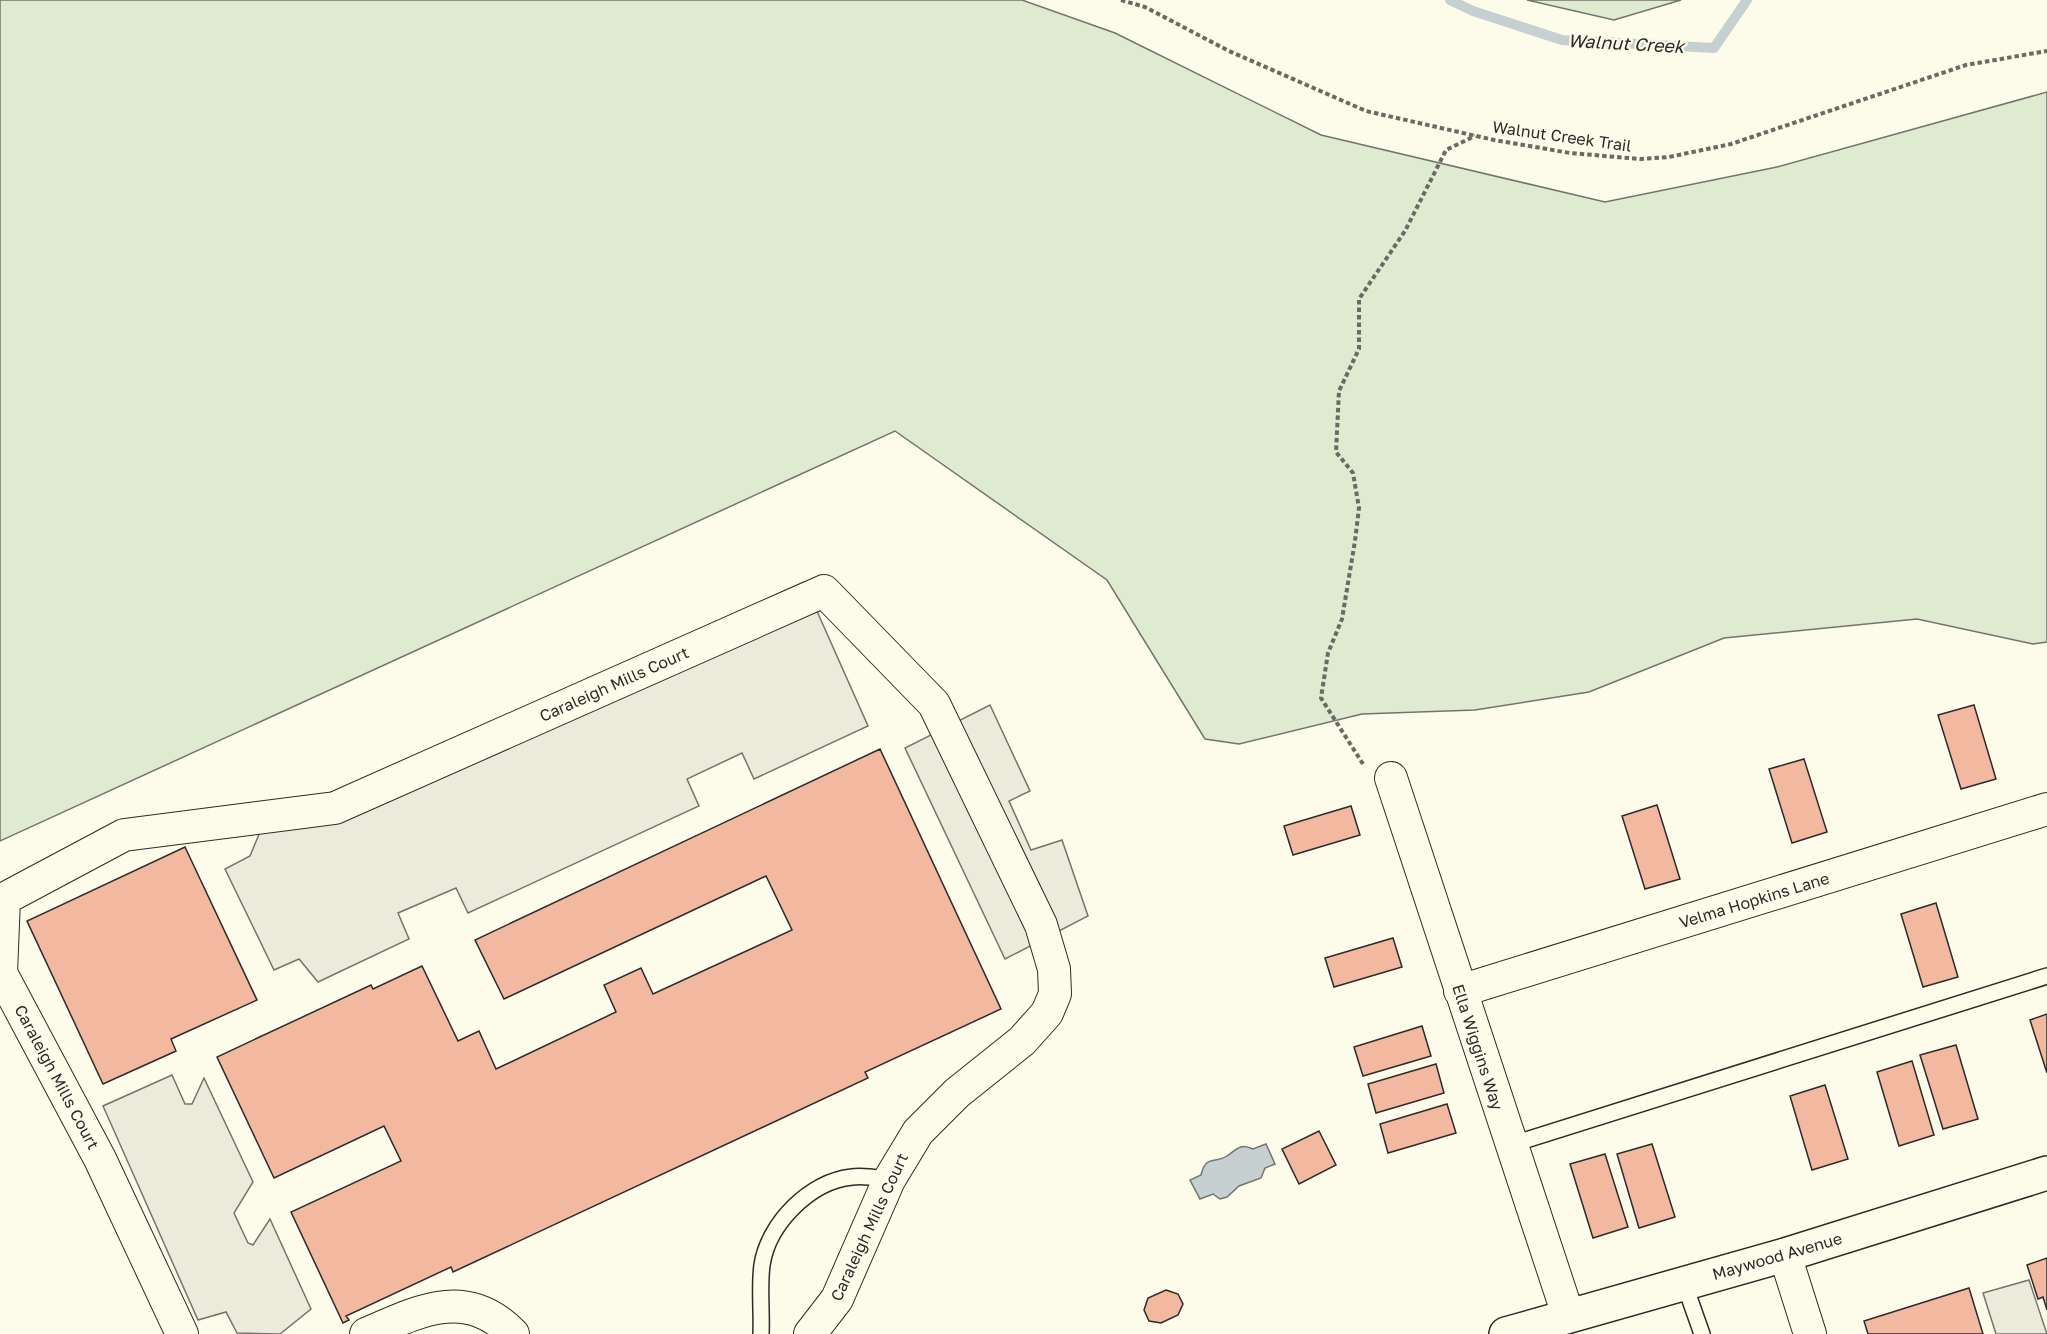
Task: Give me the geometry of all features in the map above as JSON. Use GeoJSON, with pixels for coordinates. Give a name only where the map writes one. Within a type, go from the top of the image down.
{"type":"FeatureCollection","features":[{"type":"Feature","properties":{"kind":"main road","name":"Maywood Avenue"},"geometry":{"type":"LineString","coordinates":[[1506,1334],[1785,1255],[2047,1173]]}},
{"type":"Feature","properties":{"kind":"street","name":"Caraleigh Mills Court"},"geometry":{"type":"LineString","coordinates":[[182,1334],[100,1159],[1,973],[4,899],[124,834],[335,808],[824,591],[934,704],[1041,925],[1054,969],[1055,994],[1047,1013],[1022,1041],[957,1093],[918,1132],[889,1180],[837,1299],[810,1334]]}},
{"type":"Feature","properties":{"kind":"street","name":"Ella Wiggins Way"},"geometry":{"type":"LineString","coordinates":[[1380,775],[1460,991],[1568,1315]]}},
{"type":"Feature","properties":{"kind":"street","name":"Velma Hopkins Lane"},"geometry":{"type":"LineString","coordinates":[[1460,991],[2047,809]]}},
{"type":"Feature","properties":{"kind":"street"},"geometry":{"type":"LineString","coordinates":[[1785,1255],[1810,1334]]}},
{"type":"Feature","properties":{"kind":"street"},"geometry":{"type":"LineString","coordinates":[[366,1334],[418,1311],[452,1307],[481,1309],[513,1334]]}},
{"type":"Feature","properties":{"kind":"lane"},"geometry":{"type":"LineString","coordinates":[[1510,1145],[2047,976]]}},
{"type":"Feature","properties":{"kind":"lane"},"geometry":{"type":"LineString","coordinates":[[761,1334],[762,1265],[768,1242],[778,1224],[793,1208],[830,1184],[850,1177],[889,1180]]}},
{"type":"Feature","properties":{"kind":"lane"},"geometry":{"type":"LineString","coordinates":[[1684,1283],[1702,1334]]}},
{"type":"Feature","properties":{"kind":"path","name":"Walnut Creek Trail"},"geometry":{"type":"LineString","coordinates":[[1121,0],[1145,7],[1229,51],[1366,111],[1476,136],[1570,153],[1640,159],[1670,157],[1731,144],[1966,65],[2047,51]]}},
{"type":"Feature","properties":{"kind":"path"},"geometry":{"type":"LineString","coordinates":[[1380,775],[1321,698],[1328,653],[1342,619],[1359,507],[1353,473],[1336,452],[1339,391],[1359,349],[1359,299],[1405,231],[1446,150],[1476,136]]}},
{"type":"Feature","properties":{"kind":"green space"},"geometry":{"type":"Polygon","coordinates":[[[0,0],[1022,0],[1115,33],[1321,135],[1605,202],[1777,167],[2047,92],[2047,642],[2033,644],[1917,619],[1724,638],[1589,692],[1475,710],[1362,714],[1239,744],[1205,739],[1107,580],[895,431],[0,841],[0,0]]]}},
{"type":"Feature","properties":{"kind":"green space"},"geometry":{"type":"Polygon","coordinates":[[[1527,0],[1681,0],[1614,20],[1527,0]]]}},
{"type":"Feature","properties":{"kind":"shaded area"},"geometry":{"type":"Polygon","coordinates":[[[804,582],[868,726],[754,779],[742,753],[687,779],[699,806],[468,913],[456,888],[398,913],[409,939],[318,982],[299,959],[274,970],[225,869],[250,856],[272,803],[306,799],[363,785],[489,724],[804,582]]]}},
{"type":"Feature","properties":{"kind":"shaded area"},"geometry":{"type":"Polygon","coordinates":[[[990,705],[1030,791],[1009,801],[1031,850],[1062,840],[1088,916],[1005,959],[905,748],[990,705]]]}},
{"type":"Feature","properties":{"kind":"shaded area"},"geometry":{"type":"Polygon","coordinates":[[[172,1075],[185,1104],[192,1104],[204,1078],[253,1182],[234,1213],[248,1243],[253,1245],[270,1219],[311,1309],[280,1334],[237,1333],[226,1312],[198,1320],[103,1106],[172,1075]]]}},
{"type":"Feature","properties":{"kind":"shaded area"},"geometry":{"type":"Polygon","coordinates":[[[1266,1144],[1275,1164],[1265,1168],[1261,1178],[1239,1186],[1227,1197],[1220,1199],[1213,1194],[1200,1199],[1190,1180],[1201,1175],[1205,1164],[1223,1158],[1242,1147],[1253,1149],[1266,1144]]]}},
{"type":"Feature","properties":{"kind":"shaded area"},"geometry":{"type":"Polygon","coordinates":[[[2029,1280],[2047,1334],[1996,1334],[1983,1293],[2029,1280]]]}},
{"type":"Feature","properties":{"kind":"building"},"geometry":{"type":"Polygon","coordinates":[[[1974,705],[1996,779],[1961,789],[1938,715],[1974,705]]]}},
{"type":"Feature","properties":{"kind":"building"},"geometry":{"type":"Polygon","coordinates":[[[880,749],[1001,1009],[865,1072],[868,1078],[453,1272],[451,1267],[346,1316],[349,1320],[343,1323],[291,1212],[401,1161],[384,1126],[274,1178],[217,1057],[371,985],[373,989],[422,966],[458,1041],[479,1031],[496,1069],[616,1012],[604,985],[641,968],[653,994],[792,930],[766,876],[504,999],[475,940],[880,749]]]}},
{"type":"Feature","properties":{"kind":"building"},"geometry":{"type":"Polygon","coordinates":[[[1804,759],[1827,832],[1792,843],[1769,769],[1804,759]]]}},
{"type":"Feature","properties":{"kind":"building"},"geometry":{"type":"Polygon","coordinates":[[[1657,805],[1680,879],[1645,889],[1622,816],[1657,805]]]}},
{"type":"Feature","properties":{"kind":"building"},"geometry":{"type":"Polygon","coordinates":[[[1351,806],[1360,835],[1293,855],[1284,826],[1351,806]]]}},
{"type":"Feature","properties":{"kind":"building"},"geometry":{"type":"Polygon","coordinates":[[[185,847],[257,1000],[171,1039],[176,1051],[103,1084],[27,921],[185,847]]]}},
{"type":"Feature","properties":{"kind":"building"},"geometry":{"type":"Polygon","coordinates":[[[1936,903],[1958,977],[1923,987],[1901,914],[1936,903]]]}},
{"type":"Feature","properties":{"kind":"building"},"geometry":{"type":"Polygon","coordinates":[[[1393,938],[1402,967],[1334,987],[1325,958],[1393,938]]]}},
{"type":"Feature","properties":{"kind":"building"},"geometry":{"type":"Polygon","coordinates":[[[2047,1014],[2047,1073],[2030,1020],[2047,1014]]]}},
{"type":"Feature","properties":{"kind":"building"},"geometry":{"type":"Polygon","coordinates":[[[1422,1026],[1431,1056],[1363,1076],[1354,1047],[1422,1026]]]}},
{"type":"Feature","properties":{"kind":"building"},"geometry":{"type":"Polygon","coordinates":[[[1956,1045],[1978,1119],[1943,1129],[1920,1055],[1956,1045]]]}},
{"type":"Feature","properties":{"kind":"building"},"geometry":{"type":"Polygon","coordinates":[[[1912,1061],[1934,1135],[1899,1146],[1877,1072],[1912,1061]]]}},
{"type":"Feature","properties":{"kind":"building"},"geometry":{"type":"Polygon","coordinates":[[[1436,1064],[1444,1093],[1376,1113],[1368,1084],[1436,1064]]]}},
{"type":"Feature","properties":{"kind":"building"},"geometry":{"type":"Polygon","coordinates":[[[1825,1085],[1848,1159],[1812,1170],[1790,1096],[1825,1085]]]}},
{"type":"Feature","properties":{"kind":"building"},"geometry":{"type":"Polygon","coordinates":[[[1447,1104],[1456,1133],[1388,1153],[1380,1124],[1447,1104]]]}},
{"type":"Feature","properties":{"kind":"building"},"geometry":{"type":"Polygon","coordinates":[[[1319,1131],[1336,1165],[1299,1184],[1282,1149],[1319,1131]]]}},
{"type":"Feature","properties":{"kind":"building"},"geometry":{"type":"Polygon","coordinates":[[[1652,1144],[1675,1217],[1639,1228],[1617,1154],[1652,1144]]]}},
{"type":"Feature","properties":{"kind":"building"},"geometry":{"type":"Polygon","coordinates":[[[1605,1154],[1628,1227],[1593,1238],[1570,1164],[1605,1154]]]}},
{"type":"Feature","properties":{"kind":"building"},"geometry":{"type":"Polygon","coordinates":[[[2047,1258],[2047,1310],[2043,1297],[2038,1299],[2027,1265],[2047,1258]]]}},
{"type":"Feature","properties":{"kind":"building"},"geometry":{"type":"Polygon","coordinates":[[[1969,1288],[1983,1334],[1868,1334],[1864,1321],[1969,1288]]]}},
{"type":"Feature","properties":{"kind":"building"},"geometry":{"type":"Polygon","coordinates":[[[1166,1290],[1178,1294],[1183,1304],[1178,1315],[1161,1323],[1149,1321],[1144,1310],[1148,1298],[1166,1290]]]}},
{"type":"Feature","properties":{"kind":"waterway","name":"Walnut Creek"},"geometry":{"type":"LineString","coordinates":[[1450,0],[1473,11],[1562,40],[1714,48],[1747,0]]}}]}
